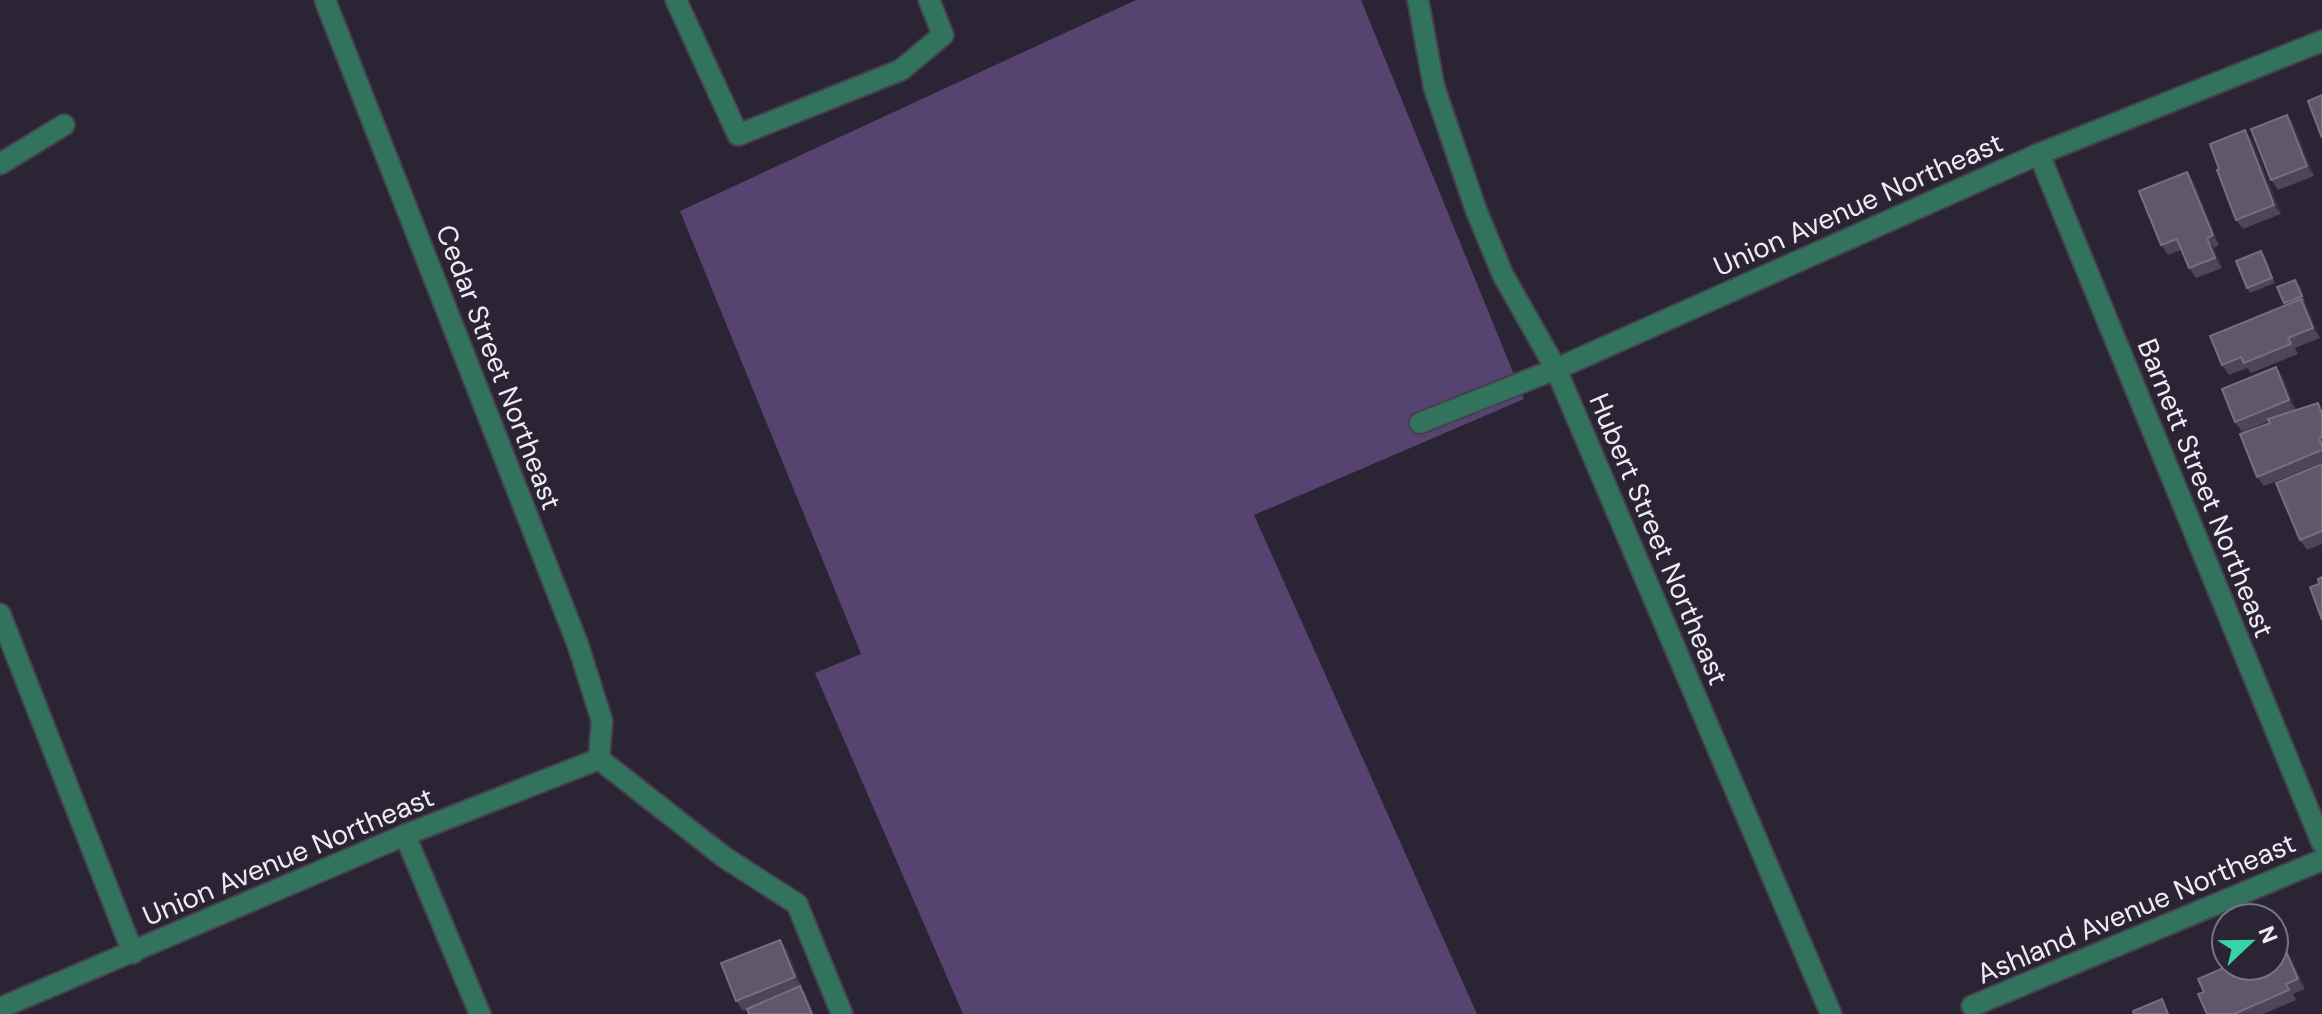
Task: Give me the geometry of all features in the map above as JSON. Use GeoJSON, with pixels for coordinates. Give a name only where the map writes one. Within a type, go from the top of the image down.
{"type":"FeatureCollection","features":[{"type":"Feature","properties":{"kind":"street","name":"Cedar Street Northeast"},"geometry":{"type":"LineString","coordinates":[[325,0],[578,645],[602,721],[599,759]]}},
{"type":"Feature","properties":{"kind":"street"},"geometry":{"type":"LineString","coordinates":[[676,0],[738,135],[901,70],[943,35],[929,0]]}},
{"type":"Feature","properties":{"kind":"street","name":"Hubert Street Northeast"},"geometry":{"type":"LineString","coordinates":[[1418,0],[1434,87],[1476,210],[1503,275],[1556,369],[1831,1014]]}},
{"type":"Feature","properties":{"kind":"street","name":"Union Avenue Northeast"},"geometry":{"type":"LineString","coordinates":[[1420,423],[1556,369],[2039,154],[2322,41]]}},
{"type":"Feature","properties":{"kind":"street"},"geometry":{"type":"LineString","coordinates":[[0,164],[64,125]]}},
{"type":"Feature","properties":{"kind":"street","name":"Barnett Street Northeast"},"geometry":{"type":"LineString","coordinates":[[2039,154],[2322,843]]}},
{"type":"Feature","properties":{"kind":"street"},"geometry":{"type":"LineString","coordinates":[[0,614],[133,953]]}},
{"type":"Feature","properties":{"kind":"street","name":"Union Avenue Northeast"},"geometry":{"type":"LineString","coordinates":[[0,1008],[405,835],[599,759]]}},
{"type":"Feature","properties":{"kind":"street"},"geometry":{"type":"LineString","coordinates":[[599,759],[724,857],[797,904],[842,1014]]}},
{"type":"Feature","properties":{"kind":"street"},"geometry":{"type":"LineString","coordinates":[[405,835],[480,1014]]}},
{"type":"Feature","properties":{"kind":"street","name":"Ashland Avenue Northeast"},"geometry":{"type":"LineString","coordinates":[[1972,1006],[2322,860]]}},
{"type":"Feature","properties":{"kind":"shaded area"},"geometry":{"type":"Polygon","coordinates":[[[1136,0],[1361,0],[1524,399],[1254,515],[1477,1014],[963,1014],[815,673],[861,654],[680,211],[1136,0]]]}},
{"type":"Feature","properties":{"kind":"building"},"geometry":{"type":"Polygon","coordinates":[[[2322,95],[2322,138],[2308,101],[2322,95]]]}},
{"type":"Feature","properties":{"kind":"building"},"geometry":{"type":"Polygon","coordinates":[[[2287,115],[2307,166],[2271,180],[2251,129],[2287,115]]]}},
{"type":"Feature","properties":{"kind":"building"},"geometry":{"type":"Polygon","coordinates":[[[2245,130],[2274,205],[2236,220],[2210,144],[2245,130]]]}},
{"type":"Feature","properties":{"kind":"building"},"geometry":{"type":"Polygon","coordinates":[[[2187,172],[2213,235],[2207,238],[2215,258],[2189,268],[2177,239],[2161,245],[2139,191],[2187,172]]]}},
{"type":"Feature","properties":{"kind":"building"},"geometry":{"type":"Polygon","coordinates":[[[2261,251],[2272,278],[2247,288],[2236,261],[2261,251]]]}},
{"type":"Feature","properties":{"kind":"building"},"geometry":{"type":"Polygon","coordinates":[[[2295,280],[2302,296],[2284,303],[2277,287],[2295,280]]]}},
{"type":"Feature","properties":{"kind":"building"},"geometry":{"type":"Polygon","coordinates":[[[2301,299],[2313,328],[2288,338],[2291,344],[2244,363],[2241,357],[2222,365],[2210,336],[2301,299]]]}},
{"type":"Feature","properties":{"kind":"building"},"geometry":{"type":"Polygon","coordinates":[[[2276,367],[2289,400],[2235,422],[2222,389],[2276,367]]]}},
{"type":"Feature","properties":{"kind":"building"},"geometry":{"type":"Polygon","coordinates":[[[2318,403],[2322,414],[2322,437],[2319,438],[2322,450],[2257,477],[2240,434],[2270,423],[2268,419],[2318,403]]]}},
{"type":"Feature","properties":{"kind":"building"},"geometry":{"type":"Polygon","coordinates":[[[2322,464],[2322,531],[2300,540],[2276,483],[2322,464]]]}},
{"type":"Feature","properties":{"kind":"building"},"geometry":{"type":"Polygon","coordinates":[[[2322,577],[2322,620],[2310,587],[2319,584],[2318,579],[2322,577]]]}},
{"type":"Feature","properties":{"kind":"building"},"geometry":{"type":"Polygon","coordinates":[[[780,940],[795,977],[736,1001],[721,963],[780,940]]]}},
{"type":"Feature","properties":{"kind":"building"},"geometry":{"type":"Polygon","coordinates":[[[2290,961],[2298,979],[2286,984],[2289,990],[2234,1014],[2207,1014],[2198,994],[2204,992],[2198,979],[2210,974],[2210,982],[2290,982],[2290,961]]]}},
{"type":"Feature","properties":{"kind":"building"},"geometry":{"type":"Polygon","coordinates":[[[800,986],[812,1014],[749,1014],[747,1009],[800,986]]]}},
{"type":"Feature","properties":{"kind":"building"},"geometry":{"type":"Polygon","coordinates":[[[2162,999],[2168,1014],[2134,1014],[2133,1011],[2162,999]]]}}]}
